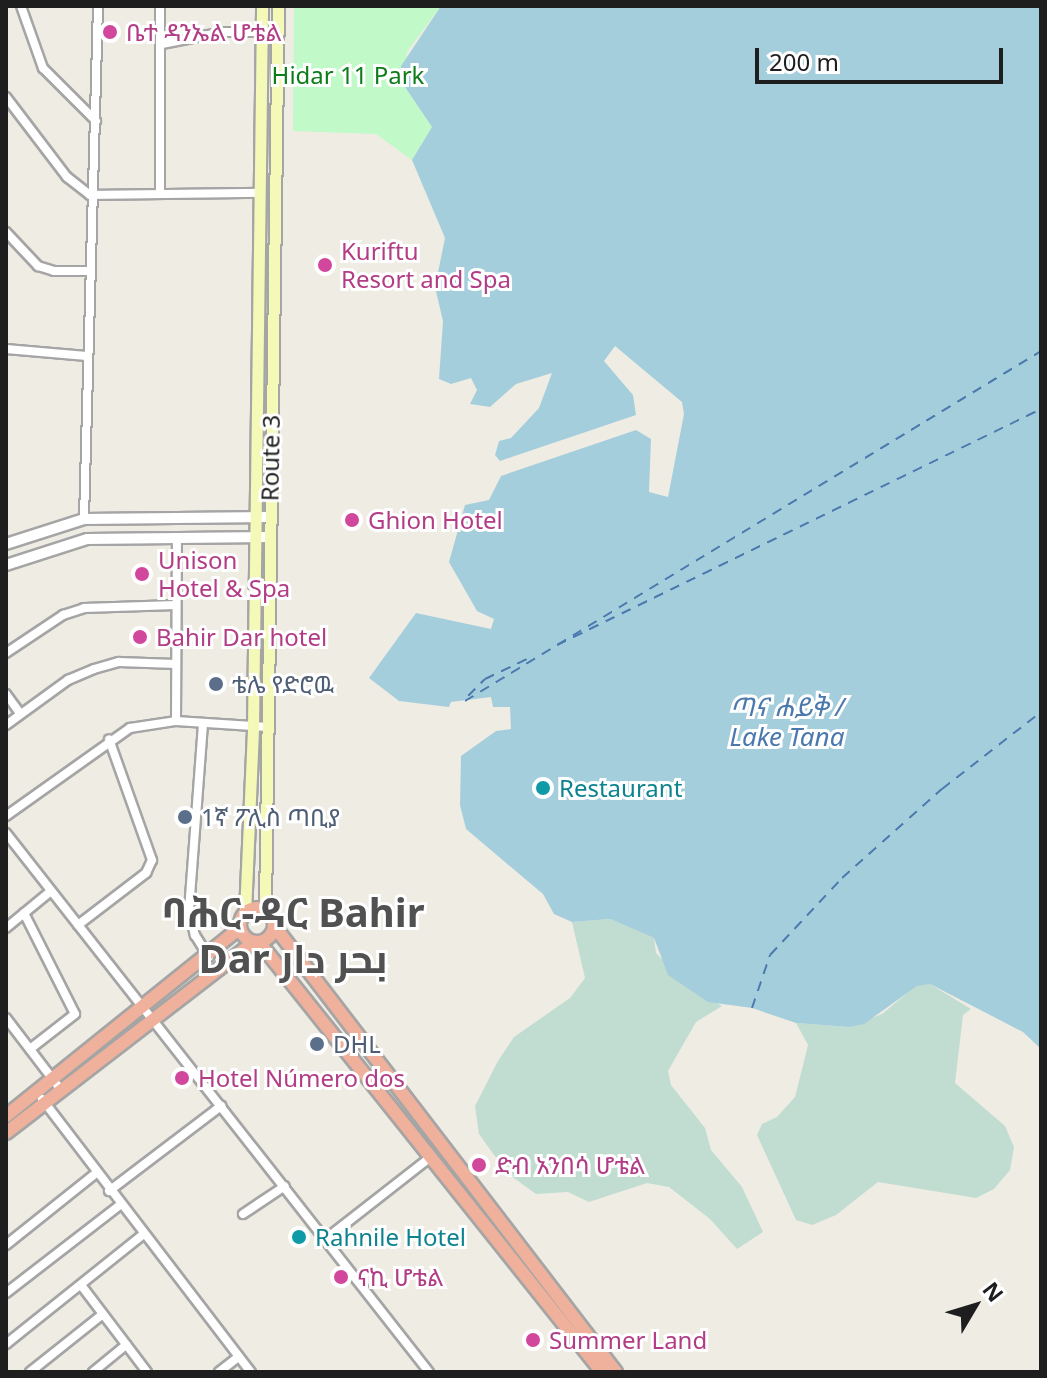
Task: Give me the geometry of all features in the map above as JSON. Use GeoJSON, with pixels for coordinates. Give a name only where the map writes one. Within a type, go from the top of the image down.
{"type":"FeatureCollection","features":[{"type":"Feature","properties":{"kind":"highway"},"geometry":{"type":"LineString","coordinates":[[6,1133],[41,1097],[209,957],[240,928],[245,913],[265,909],[324,996],[616,1372]]}},
{"type":"Feature","properties":{"kind":"highway"},"geometry":{"type":"LineString","coordinates":[[57,1084],[152,1021],[256,942],[268,939],[275,927]]}},
{"type":"Feature","properties":{"kind":"highway"},"geometry":{"type":"LineString","coordinates":[[240,928],[312,1005],[602,1372]]}},
{"type":"Feature","properties":{"kind":"highway"},"geometry":{"type":"LineString","coordinates":[[312,1005],[324,996]]}},
{"type":"Feature","properties":{"kind":"highway"},"geometry":{"type":"LineString","coordinates":[[6,1116],[41,1097]]}},
{"type":"Feature","properties":{"kind":"highway"},"geometry":{"type":"LineString","coordinates":[[428,1151],[435,1137]]}},
{"type":"Feature","properties":{"kind":"highway"},"geometry":{"type":"LineString","coordinates":[[454,1184],[465,1176]]}},
{"type":"Feature","properties":{"kind":"main road"},"geometry":{"type":"LineString","coordinates":[[245,913],[253,727],[251,517],[261,193],[260,32],[262,9],[278,9]]}},
{"type":"Feature","properties":{"kind":"main road","name":"Route 3"},"geometry":{"type":"LineString","coordinates":[[265,909],[278,9]]}},
{"type":"Feature","properties":{"kind":"main road"},"geometry":{"type":"LineString","coordinates":[[260,167],[276,168]]}},
{"type":"Feature","properties":{"kind":"main road"},"geometry":{"type":"LineString","coordinates":[[258,278],[274,279]]}},
{"type":"Feature","properties":{"kind":"street"},"geometry":{"type":"LineString","coordinates":[[21,6],[43,68],[96,121]]}},
{"type":"Feature","properties":{"kind":"street"},"geometry":{"type":"LineString","coordinates":[[87,539],[84,519],[91,271],[90,195],[96,121],[98,6]]}},
{"type":"Feature","properties":{"kind":"street"},"geometry":{"type":"LineString","coordinates":[[160,6],[160,194]]}},
{"type":"Feature","properties":{"kind":"street"},"geometry":{"type":"LineString","coordinates":[[162,44],[223,32],[260,32]]}},
{"type":"Feature","properties":{"kind":"street"},"geometry":{"type":"LineString","coordinates":[[6,97],[67,177],[90,195],[261,193]]}},
{"type":"Feature","properties":{"kind":"street"},"geometry":{"type":"LineString","coordinates":[[6,232],[38,266],[54,271],[91,271]]}},
{"type":"Feature","properties":{"kind":"street"},"geometry":{"type":"LineString","coordinates":[[6,349],[87,356]]}},
{"type":"Feature","properties":{"kind":"street"},"geometry":{"type":"LineString","coordinates":[[6,544],[84,519],[269,517]]}},
{"type":"Feature","properties":{"kind":"street"},"geometry":{"type":"LineString","coordinates":[[176,721],[177,518]]}},
{"type":"Feature","properties":{"kind":"street"},"geometry":{"type":"LineString","coordinates":[[6,565],[87,539],[269,537]]}},
{"type":"Feature","properties":{"kind":"street"},"geometry":{"type":"LineString","coordinates":[[6,653],[50,622],[84,608],[176,605]]}},
{"type":"Feature","properties":{"kind":"street"},"geometry":{"type":"LineString","coordinates":[[6,725],[20,713],[94,669],[119,662],[176,664]]}},
{"type":"Feature","properties":{"kind":"street"},"geometry":{"type":"LineString","coordinates":[[6,694],[20,713]]}},
{"type":"Feature","properties":{"kind":"street"},"geometry":{"type":"LineString","coordinates":[[6,816],[109,739],[130,728],[176,721],[268,727]]}},
{"type":"Feature","properties":{"kind":"street"},"geometry":{"type":"LineString","coordinates":[[203,724],[189,910],[195,935],[209,957]]}},
{"type":"Feature","properties":{"kind":"street"},"geometry":{"type":"LineString","coordinates":[[78,925],[146,873],[152,860],[109,739]]}},
{"type":"Feature","properties":{"kind":"street"},"geometry":{"type":"LineString","coordinates":[[6,833],[143,1010],[327,1238],[429,1372]]}},
{"type":"Feature","properties":{"kind":"street"},"geometry":{"type":"LineString","coordinates":[[6,928],[51,891]]}},
{"type":"Feature","properties":{"kind":"street"},"geometry":{"type":"LineString","coordinates":[[24,913],[75,1014],[30,1049]]}},
{"type":"Feature","properties":{"kind":"street"},"geometry":{"type":"LineString","coordinates":[[6,1018],[57,1084]]}},
{"type":"Feature","properties":{"kind":"street"},"geometry":{"type":"LineString","coordinates":[[41,1097],[95,1174],[251,1372]]}},
{"type":"Feature","properties":{"kind":"street"},"geometry":{"type":"LineString","coordinates":[[109,1191],[221,1106]]}},
{"type":"Feature","properties":{"kind":"street"},"geometry":{"type":"LineString","coordinates":[[327,1238],[428,1151]]}},
{"type":"Feature","properties":{"kind":"street"},"geometry":{"type":"LineString","coordinates":[[6,1245],[95,1174]]}},
{"type":"Feature","properties":{"kind":"street"},"geometry":{"type":"LineString","coordinates":[[243,1214],[285,1186]]}},
{"type":"Feature","properties":{"kind":"street"},"geometry":{"type":"LineString","coordinates":[[6,1293],[121,1204]]}},
{"type":"Feature","properties":{"kind":"street"},"geometry":{"type":"LineString","coordinates":[[6,1344],[144,1234]]}},
{"type":"Feature","properties":{"kind":"street"},"geometry":{"type":"LineString","coordinates":[[81,1285],[147,1372]]}},
{"type":"Feature","properties":{"kind":"street"},"geometry":{"type":"LineString","coordinates":[[30,1372],[103,1314]]}},
{"type":"Feature","properties":{"kind":"street"},"geometry":{"type":"LineString","coordinates":[[93,1372],[126,1345]]}},
{"type":"Feature","properties":{"kind":"street"},"geometry":{"type":"LineString","coordinates":[[219,1372],[238,1357]]}},
{"type":"Feature","properties":{"kind":"green space","name":"Hidar 11 Park"},"geometry":{"type":"Polygon","coordinates":[[[294,6],[441,6],[407,52],[403,84],[432,127],[412,160],[376,134],[293,131],[294,6]]]}},
{"type":"Feature","properties":{"kind":"green space"},"geometry":{"type":"Polygon","coordinates":[[[610,919],[654,938],[656,953],[684,983],[722,1006],[696,1022],[668,1071],[671,1085],[705,1128],[711,1150],[742,1187],[763,1232],[737,1249],[710,1219],[669,1187],[647,1183],[589,1202],[568,1192],[536,1194],[507,1173],[479,1134],[475,1106],[514,1037],[570,998],[585,978],[572,922],[610,919]]]}},
{"type":"Feature","properties":{"kind":"green space"},"geometry":{"type":"Polygon","coordinates":[[[930,984],[971,1009],[963,1015],[955,1083],[1005,1126],[1014,1147],[1010,1170],[994,1189],[976,1198],[878,1182],[836,1215],[812,1225],[796,1220],[757,1135],[762,1124],[777,1117],[795,1097],[808,1045],[796,1023],[849,1027],[882,1014],[917,985],[930,984]]]}},
{"type":"Feature","properties":{"kind":"water","name":"ጣና ሐይቅ / Lake Tana"},"geometry":{"type":"Polygon","coordinates":[[[441,6],[1041,6],[1041,1049],[1023,1032],[930,984],[917,986],[864,1024],[849,1027],[796,1023],[752,1008],[708,1002],[668,975],[654,938],[610,919],[572,922],[554,914],[543,894],[466,829],[460,805],[461,756],[496,731],[511,729],[510,707],[493,707],[491,697],[451,702],[449,707],[399,701],[369,678],[416,613],[491,629],[494,619],[477,611],[449,562],[465,505],[489,500],[501,476],[636,430],[651,439],[649,492],[668,497],[684,414],[682,402],[615,346],[604,361],[633,395],[636,415],[500,461],[495,455],[499,441],[511,438],[539,408],[552,373],[516,384],[490,407],[470,404],[477,390],[471,378],[451,384],[439,379],[443,321],[435,287],[445,238],[412,160],[432,127],[403,84],[401,66],[441,6]]]}},
{"type":"Feature","properties":{"kind":"ferry route"},"geometry":{"type":"LineString","coordinates":[[465,701],[1041,351]]}},
{"type":"Feature","properties":{"kind":"ferry route"},"geometry":{"type":"LineString","coordinates":[[557,645],[1041,409]]}},
{"type":"Feature","properties":{"kind":"ferry route"},"geometry":{"type":"LineString","coordinates":[[468,696],[485,679],[529,658]]}},
{"type":"Feature","properties":{"kind":"ferry route"},"geometry":{"type":"LineString","coordinates":[[752,1008],[770,955],[842,878],[942,789],[1041,712]]}},
{"type":"Feature","properties":{"kind":"place","name":"ቤተ ዳንኤል ሆቴል"},"geometry":{"type":"Point","coordinates":[110,32]}},
{"type":"Feature","properties":{"kind":"place","name":"Kuriftu Resort and Spa"},"geometry":{"type":"Point","coordinates":[325,265]}},
{"type":"Feature","properties":{"kind":"place","name":"Ghion Hotel"},"geometry":{"type":"Point","coordinates":[352,520]}},
{"type":"Feature","properties":{"kind":"place","name":"Unison Hotel & Spa"},"geometry":{"type":"Point","coordinates":[142,574]}},
{"type":"Feature","properties":{"kind":"place","name":"Bahir Dar hotel"},"geometry":{"type":"Point","coordinates":[140,637]}},
{"type":"Feature","properties":{"kind":"place","name":"ቴሌ የድሮዉ"},"geometry":{"type":"Point","coordinates":[216,684]}},
{"type":"Feature","properties":{"kind":"place","name":"Restaurant"},"geometry":{"type":"Point","coordinates":[543,788]}},
{"type":"Feature","properties":{"kind":"place","name":"1ኛ ፖሊስ ጣቢያ"},"geometry":{"type":"Point","coordinates":[185,817]}},
{"type":"Feature","properties":{"kind":"place","name":"DHL"},"geometry":{"type":"Point","coordinates":[317,1044]}},
{"type":"Feature","properties":{"kind":"place","name":"Hotel Número dos"},"geometry":{"type":"Point","coordinates":[182,1078]}},
{"type":"Feature","properties":{"kind":"place","name":"ድብ አንበሳ ሆቴል"},"geometry":{"type":"Point","coordinates":[479,1165]}},
{"type":"Feature","properties":{"kind":"place","name":"Rahnile Hotel"},"geometry":{"type":"Point","coordinates":[299,1237]}},
{"type":"Feature","properties":{"kind":"place","name":"ናኪ ሆቴል"},"geometry":{"type":"Point","coordinates":[341,1277]}},
{"type":"Feature","properties":{"kind":"place","name":"Summer Land"},"geometry":{"type":"Point","coordinates":[533,1340]}},
{"type":"Feature","properties":{"kind":"district","name":"ባሕር-ዳር Bahir Dar بحر دار"},"geometry":{"type":"Point","coordinates":[293,935]}}]}
